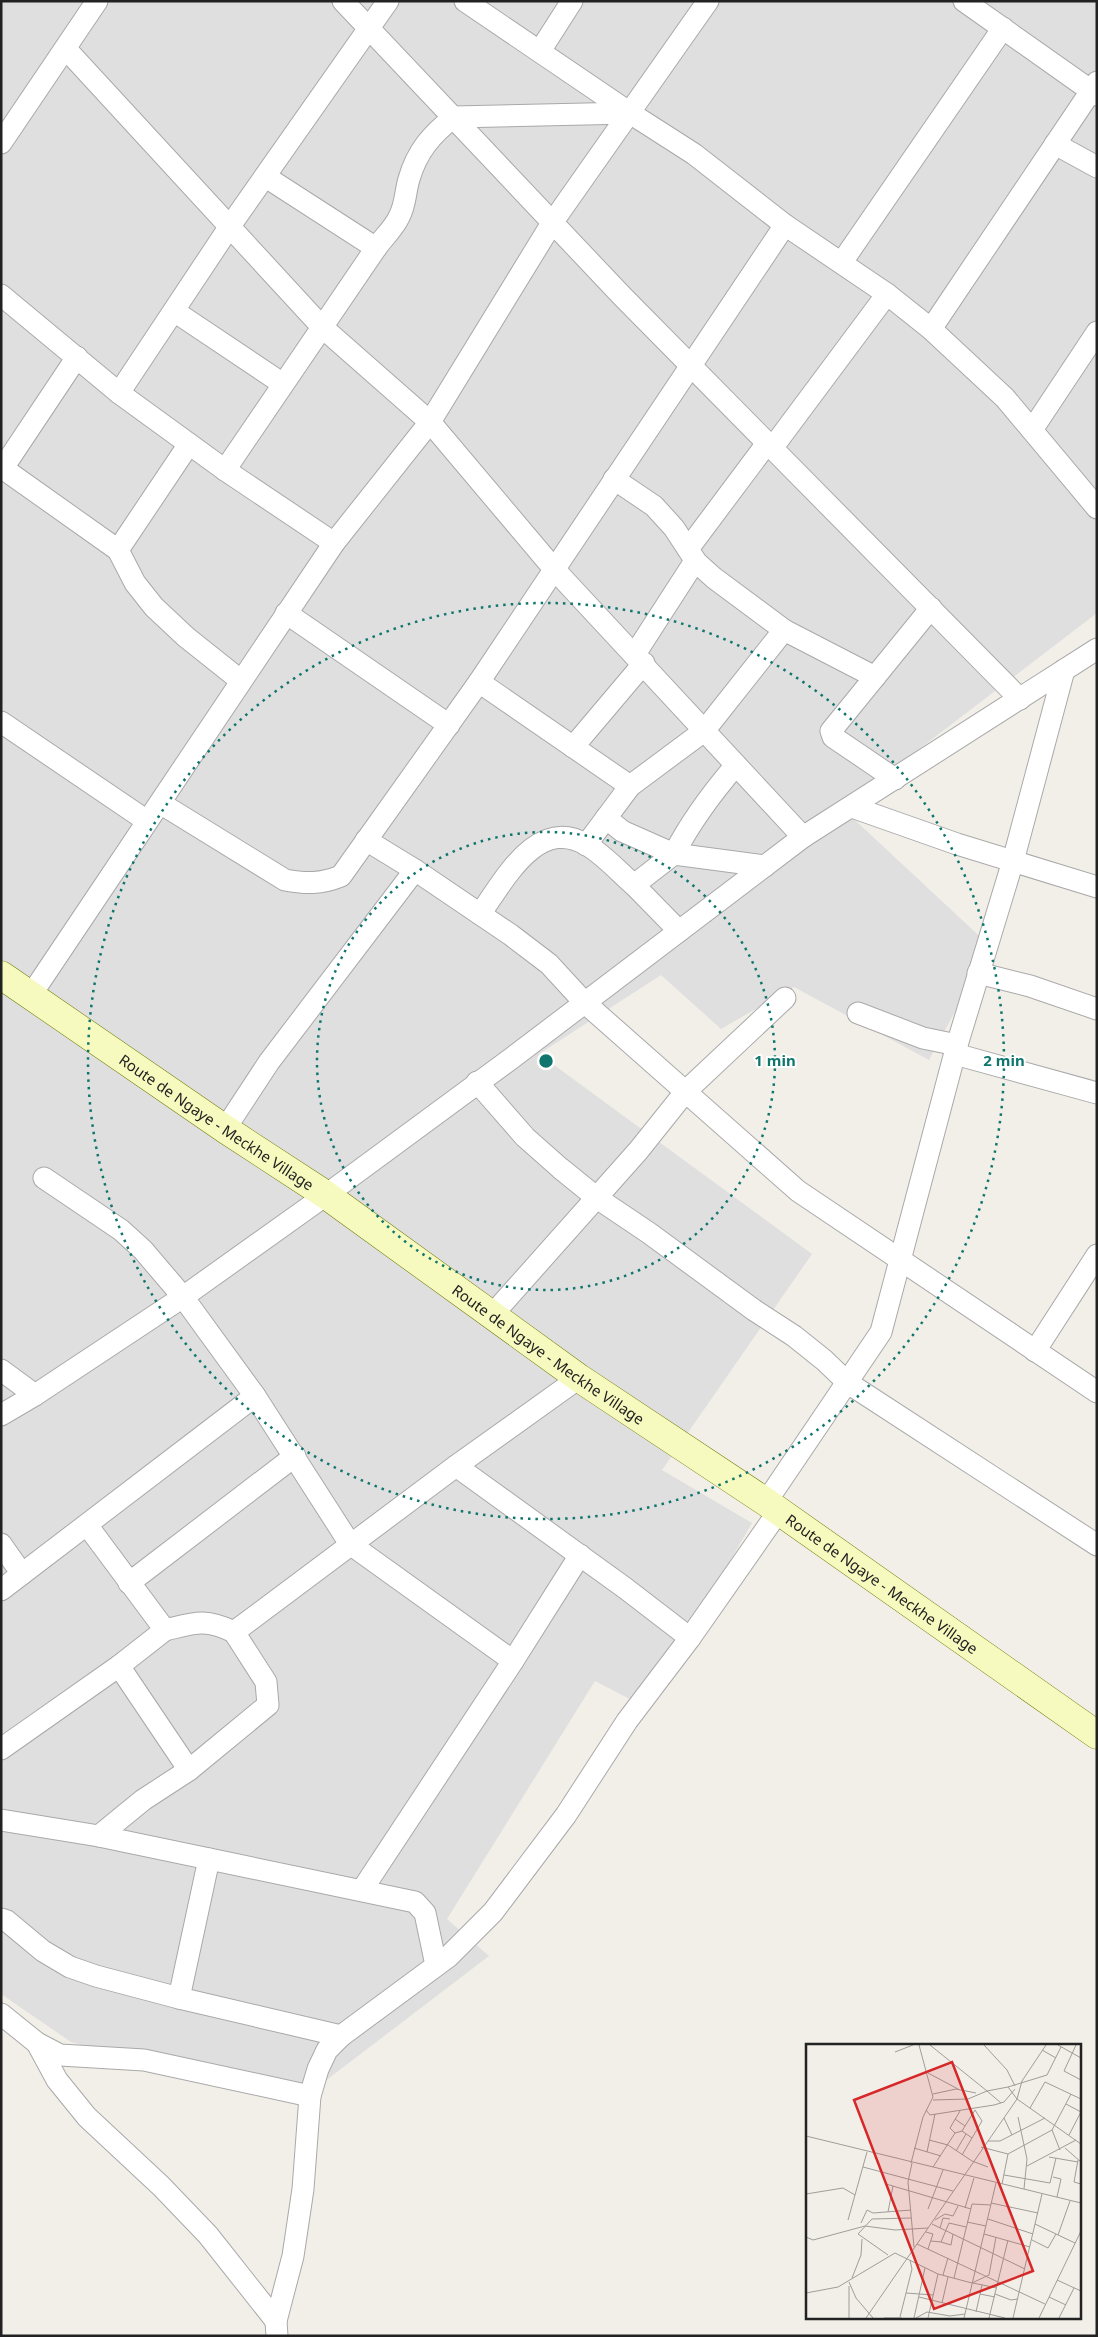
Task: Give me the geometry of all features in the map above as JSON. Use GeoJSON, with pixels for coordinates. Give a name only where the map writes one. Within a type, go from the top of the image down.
{"type":"FeatureCollection","features":[{"type":"Feature","properties":{"kind":"main road","name":"Route de Ngaye - Meckhe Village"},"geometry":{"type":"LineString","coordinates":[[1,975],[326,1195],[579,1378],[772,1507],[1097,1734]]}},
{"type":"Feature","properties":{"kind":"street"},"geometry":{"type":"LineString","coordinates":[[1,143],[97,1]]}},
{"type":"Feature","properties":{"kind":"street"},"geometry":{"type":"LineString","coordinates":[[343,1],[552,223],[1020,699]]}},
{"type":"Feature","properties":{"kind":"street"},"geometry":{"type":"LineString","coordinates":[[119,393],[230,226],[388,1]]}},
{"type":"Feature","properties":{"kind":"street"},"geometry":{"type":"LineString","coordinates":[[465,1],[694,154],[785,225],[887,294],[931,329],[1004,398],[1093,498]]}},
{"type":"Feature","properties":{"kind":"street"},"geometry":{"type":"LineString","coordinates":[[540,51],[572,1]]}},
{"type":"Feature","properties":{"kind":"street"},"geometry":{"type":"LineString","coordinates":[[31,995],[240,680],[334,543],[430,422],[552,223],[708,1]]}},
{"type":"Feature","properties":{"kind":"street"},"geometry":{"type":"LineString","coordinates":[[931,329],[1055,144],[1095,89],[964,1]]}},
{"type":"Feature","properties":{"kind":"street"},"geometry":{"type":"LineString","coordinates":[[842,262],[1003,28]]}},
{"type":"Feature","properties":{"kind":"street"},"geometry":{"type":"LineString","coordinates":[[66,49],[322,327],[430,422],[554,569],[803,838]]}},
{"type":"Feature","properties":{"kind":"street"},"geometry":{"type":"LineString","coordinates":[[225,470],[376,248],[399,218],[407,198],[408,181],[415,161],[423,146],[438,129],[454,117],[630,113]]}},
{"type":"Feature","properties":{"kind":"street"},"geometry":{"type":"LineString","coordinates":[[1055,144],[1097,167]]}},
{"type":"Feature","properties":{"kind":"street"},"geometry":{"type":"LineString","coordinates":[[266,177],[376,248]]}},
{"type":"Feature","properties":{"kind":"street"},"geometry":{"type":"LineString","coordinates":[[160,803],[285,880],[304,884],[324,882],[341,876],[479,682],[785,225]]}},
{"type":"Feature","properties":{"kind":"street"},"geometry":{"type":"LineString","coordinates":[[573,747],[639,659],[692,555],[770,444],[887,294]]}},
{"type":"Feature","properties":{"kind":"street"},"geometry":{"type":"LineString","coordinates":[[1,295],[119,393],[225,470],[334,543]]}},
{"type":"Feature","properties":{"kind":"street"},"geometry":{"type":"LineString","coordinates":[[174,311],[283,384]]}},
{"type":"Feature","properties":{"kind":"street"},"geometry":{"type":"LineString","coordinates":[[1032,430],[1097,332]]}},
{"type":"Feature","properties":{"kind":"street"},"geometry":{"type":"LineString","coordinates":[[77,357],[2,467],[118,550],[135,583],[154,607],[186,637],[240,680]]}},
{"type":"Feature","properties":{"kind":"street"},"geometry":{"type":"LineString","coordinates":[[118,550],[189,444]]}},
{"type":"Feature","properties":{"kind":"street"},"geometry":{"type":"LineString","coordinates":[[614,479],[654,506],[674,528],[692,555],[714,578],[784,630],[875,677]]}},
{"type":"Feature","properties":{"kind":"street"},"geometry":{"type":"LineString","coordinates":[[895,779],[833,736],[831,731],[931,608]]}},
{"type":"Feature","properties":{"kind":"street"},"geometry":{"type":"LineString","coordinates":[[286,613],[449,725]]}},
{"type":"Feature","properties":{"kind":"street"},"geometry":{"type":"LineString","coordinates":[[586,845],[630,786],[704,730],[784,630]]}},
{"type":"Feature","properties":{"kind":"street"},"geometry":{"type":"LineString","coordinates":[[1,1415],[35,1395],[182,1297],[326,1195],[512,1058],[803,838],[1097,649]]}},
{"type":"Feature","properties":{"kind":"street"},"geometry":{"type":"LineString","coordinates":[[277,2329],[293,2256],[302,2190],[310,2096],[327,2050],[341,2036],[448,1957],[493,1912],[566,1815],[627,1721],[690,1638],[848,1382],[881,1332],[956,1050],[1013,861],[1064,670]]}},
{"type":"Feature","properties":{"kind":"street"},"geometry":{"type":"LineString","coordinates":[[479,682],[630,786]]}},
{"type":"Feature","properties":{"kind":"street"},"geometry":{"type":"LineString","coordinates":[[1,722],[147,821]]}},
{"type":"Feature","properties":{"kind":"street"},"geometry":{"type":"LineString","coordinates":[[634,885],[674,854],[686,831],[707,800],[736,765]]}},
{"type":"Feature","properties":{"kind":"street"},"geometry":{"type":"LineString","coordinates":[[852,807],[1097,887]]}},
{"type":"Feature","properties":{"kind":"street"},"geometry":{"type":"LineString","coordinates":[[606,818],[622,831],[674,854],[765,866]]}},
{"type":"Feature","properties":{"kind":"street"},"geometry":{"type":"LineString","coordinates":[[480,914],[516,864],[529,850],[547,840],[562,837],[586,845],[634,885],[679,931]]}},
{"type":"Feature","properties":{"kind":"street"},"geometry":{"type":"LineString","coordinates":[[366,840],[415,870],[480,914],[549,964],[584,1002],[798,1191],[1097,1392]]}},
{"type":"Feature","properties":{"kind":"street"},"geometry":{"type":"LineString","coordinates":[[225,1128],[269,1062],[415,870]]}},
{"type":"Feature","properties":{"kind":"street"},"geometry":{"type":"LineString","coordinates":[[978,974],[1030,986],[1097,1009]]}},
{"type":"Feature","properties":{"kind":"street"},"geometry":{"type":"LineString","coordinates":[[493,1314],[638,1151],[686,1091],[785,998]]}},
{"type":"Feature","properties":{"kind":"street"},"geometry":{"type":"LineString","coordinates":[[858,1013],[956,1050],[1097,1093]]}},
{"type":"Feature","properties":{"kind":"street"},"geometry":{"type":"LineString","coordinates":[[477,1082],[525,1136],[597,1198],[649,1233],[754,1310],[794,1336],[848,1382],[1097,1545]]}},
{"type":"Feature","properties":{"kind":"street"},"geometry":{"type":"LineString","coordinates":[[44,1178],[121,1230],[143,1250],[182,1297],[255,1396],[350,1544],[513,1661]]}},
{"type":"Feature","properties":{"kind":"street"},"geometry":{"type":"LineString","coordinates":[[1035,1351],[1097,1255]]}},
{"type":"Feature","properties":{"kind":"street"},"geometry":{"type":"LineString","coordinates":[[1,1370],[35,1395]]}},
{"type":"Feature","properties":{"kind":"street"},"geometry":{"type":"LineString","coordinates":[[234,1632],[350,1544],[579,1378]]}},
{"type":"Feature","properties":{"kind":"street"},"geometry":{"type":"LineString","coordinates":[[1,1590],[255,1396]]}},
{"type":"Feature","properties":{"kind":"street"},"geometry":{"type":"LineString","coordinates":[[130,1583],[295,1456]]}},
{"type":"Feature","properties":{"kind":"street"},"geometry":{"type":"LineString","coordinates":[[456,1466],[580,1554],[690,1638]]}},
{"type":"Feature","properties":{"kind":"street"},"geometry":{"type":"LineString","coordinates":[[86,1525],[165,1630]]}},
{"type":"Feature","properties":{"kind":"street"},"geometry":{"type":"LineString","coordinates":[[1,1544],[22,1574]]}},
{"type":"Feature","properties":{"kind":"street"},"geometry":{"type":"LineString","coordinates":[[362,1890],[513,1661],[580,1554]]}},
{"type":"Feature","properties":{"kind":"street"},"geometry":{"type":"LineString","coordinates":[[1,1749],[119,1666],[165,1630],[199,1622],[216,1623],[234,1632],[266,1682],[268,1705],[189,1770],[143,1800],[99,1836]]}},
{"type":"Feature","properties":{"kind":"street"},"geometry":{"type":"LineString","coordinates":[[119,1666],[189,1770]]}},
{"type":"Feature","properties":{"kind":"street"},"geometry":{"type":"LineString","coordinates":[[1,1820],[99,1836],[415,1902],[425,1913],[436,1965]]}},
{"type":"Feature","properties":{"kind":"street"},"geometry":{"type":"LineString","coordinates":[[179,1998],[209,1859]]}},
{"type":"Feature","properties":{"kind":"street"},"geometry":{"type":"LineString","coordinates":[[1,1919],[14,1926],[43,1951],[70,1966],[96,1976],[179,1998],[341,2036]]}},
{"type":"Feature","properties":{"kind":"street"},"geometry":{"type":"LineString","coordinates":[[1,2014],[37,2043],[60,2055],[144,2060],[310,2096]]}},
{"type":"Feature","properties":{"kind":"street"},"geometry":{"type":"LineString","coordinates":[[37,2043],[57,2080],[87,2117],[161,2186],[208,2235],[277,2329]]}},
{"type":"Feature","properties":{"kind":"shaded area"},"geometry":{"type":"Polygon","coordinates":[[[1,1],[1097,1],[1097,613],[842,808],[990,946],[929,1060],[794,987],[721,1029],[661,975],[539,1054],[812,1254],[662,1470],[752,1523],[645,1707],[595,1681],[447,1919],[489,1956],[295,2104],[71,2042],[1,1994],[1,1]]]}}]}
